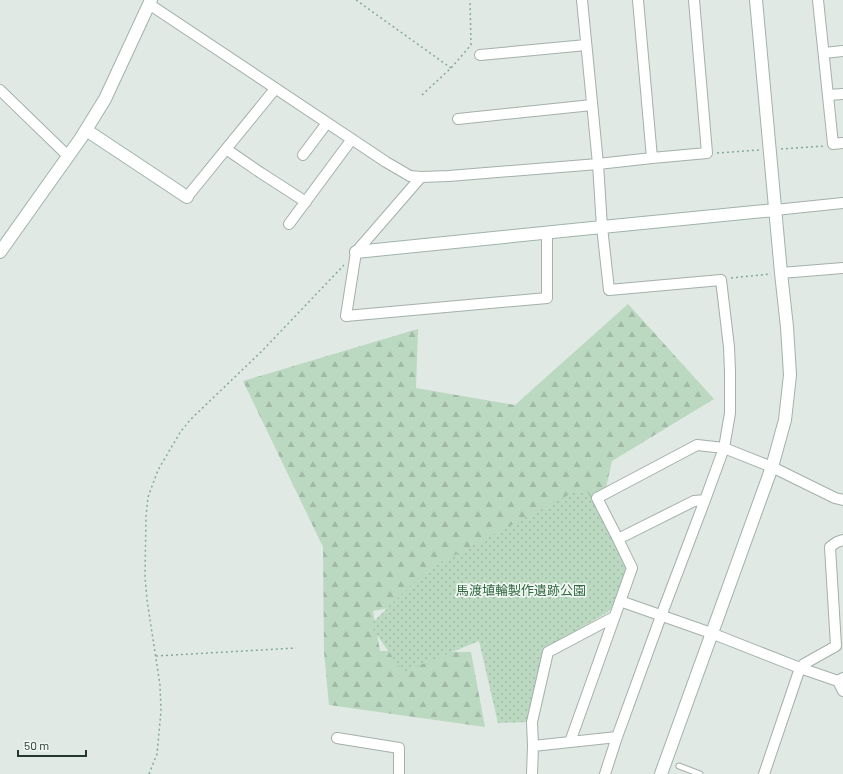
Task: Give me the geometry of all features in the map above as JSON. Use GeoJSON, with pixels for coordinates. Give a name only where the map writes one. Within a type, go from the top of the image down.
{"type":"FeatureCollection","features":[{"type":"Feature","properties":{"kind":"street"},"geometry":{"type":"LineString","coordinates":[[582,0],[609,290],[721,280],[729,346],[730,372],[730,413],[724,448],[661,616],[605,774]]}},
{"type":"Feature","properties":{"kind":"street"},"geometry":{"type":"LineString","coordinates":[[638,0],[652,158]]}},
{"type":"Feature","properties":{"kind":"street"},"geometry":{"type":"LineString","coordinates":[[0,252],[86,130],[105,99],[150,2],[275,89],[386,162],[410,176],[421,177],[598,164],[707,153],[694,0]]}},
{"type":"Feature","properties":{"kind":"street"},"geometry":{"type":"LineString","coordinates":[[661,774],[772,467],[785,420],[790,375],[787,327],[769,150],[756,0]]}},
{"type":"Feature","properties":{"kind":"street"},"geometry":{"type":"LineString","coordinates":[[818,0],[828,95],[838,143]]}},
{"type":"Feature","properties":{"kind":"street"},"geometry":{"type":"LineString","coordinates":[[480,55],[586,45]]}},
{"type":"Feature","properties":{"kind":"street"},"geometry":{"type":"LineString","coordinates":[[824,53],[843,51]]}},
{"type":"Feature","properties":{"kind":"street"},"geometry":{"type":"LineString","coordinates":[[86,130],[187,197],[275,89]]}},
{"type":"Feature","properties":{"kind":"street"},"geometry":{"type":"LineString","coordinates":[[0,90],[68,156]]}},
{"type":"Feature","properties":{"kind":"street"},"geometry":{"type":"LineString","coordinates":[[828,95],[843,94]]}},
{"type":"Feature","properties":{"kind":"street"},"geometry":{"type":"LineString","coordinates":[[458,119],[592,105]]}},
{"type":"Feature","properties":{"kind":"street"},"geometry":{"type":"LineString","coordinates":[[302,155],[327,122]]}},
{"type":"Feature","properties":{"kind":"street"},"geometry":{"type":"LineString","coordinates":[[290,224],[352,140]]}},
{"type":"Feature","properties":{"kind":"street"},"geometry":{"type":"LineString","coordinates":[[226,149],[306,202]]}},
{"type":"Feature","properties":{"kind":"street"},"geometry":{"type":"LineString","coordinates":[[421,177],[356,252],[346,316],[547,298],[547,232]]}},
{"type":"Feature","properties":{"kind":"street"},"geometry":{"type":"LineString","coordinates":[[356,252],[843,203]]}},
{"type":"Feature","properties":{"kind":"street"},"geometry":{"type":"LineString","coordinates":[[781,273],[843,268]]}},
{"type":"Feature","properties":{"kind":"street"},"geometry":{"type":"LineString","coordinates":[[570,742],[632,568],[597,498],[697,445],[724,448],[772,467],[839,499],[843,490]]}},
{"type":"Feature","properties":{"kind":"street"},"geometry":{"type":"LineString","coordinates":[[618,539],[694,501],[705,500]]}},
{"type":"Feature","properties":{"kind":"street"},"geometry":{"type":"LineString","coordinates":[[764,774],[800,668],[804,664],[839,648],[830,547],[843,540]]}},
{"type":"Feature","properties":{"kind":"street"},"geometry":{"type":"LineString","coordinates":[[620,601],[800,668],[840,679],[843,691]]}},
{"type":"Feature","properties":{"kind":"street"},"geometry":{"type":"LineString","coordinates":[[532,774],[532,722],[548,652],[614,617]]}},
{"type":"Feature","properties":{"kind":"street"},"geometry":{"type":"LineString","coordinates":[[533,746],[617,737]]}},
{"type":"Feature","properties":{"kind":"street"},"geometry":{"type":"LineString","coordinates":[[337,738],[399,748],[399,774]]}},
{"type":"Feature","properties":{"kind":"lane"},"geometry":{"type":"LineString","coordinates":[[679,766],[700,774]]}},
{"type":"Feature","properties":{"kind":"path"},"geometry":{"type":"LineString","coordinates":[[356,0],[450,68]]}},
{"type":"Feature","properties":{"kind":"path"},"geometry":{"type":"LineString","coordinates":[[422,95],[471,45],[470,0]]}},
{"type":"Feature","properties":{"kind":"path"},"geometry":{"type":"LineString","coordinates":[[707,153],[825,146],[838,143]]}},
{"type":"Feature","properties":{"kind":"path"},"geometry":{"type":"LineString","coordinates":[[149,774],[157,754],[161,711],[160,685],[145,577],[146,524],[148,497],[158,470],[181,431],[191,419],[262,351],[356,252]]}},
{"type":"Feature","properties":{"kind":"path"},"geometry":{"type":"LineString","coordinates":[[721,280],[781,273]]}},
{"type":"Feature","properties":{"kind":"path"},"geometry":{"type":"LineString","coordinates":[[156,656],[296,648]]}},
{"type":"Feature","properties":{"kind":"green space"},"geometry":{"type":"Polygon","coordinates":[[[628,304],[714,399],[612,461],[589,563],[521,584],[373,611],[380,651],[471,652],[485,727],[329,705],[324,652],[323,547],[243,381],[418,329],[416,388],[515,405],[628,304]]]}},
{"type":"Feature","properties":{"kind":"green space","name":"馬渡埴輪製作遺跡公園"},"geometry":{"type":"Polygon","coordinates":[[[587,491],[624,558],[626,569],[614,605],[608,612],[544,649],[528,722],[498,723],[479,641],[403,672],[370,625],[428,569],[572,493],[587,491]]]}}]}
